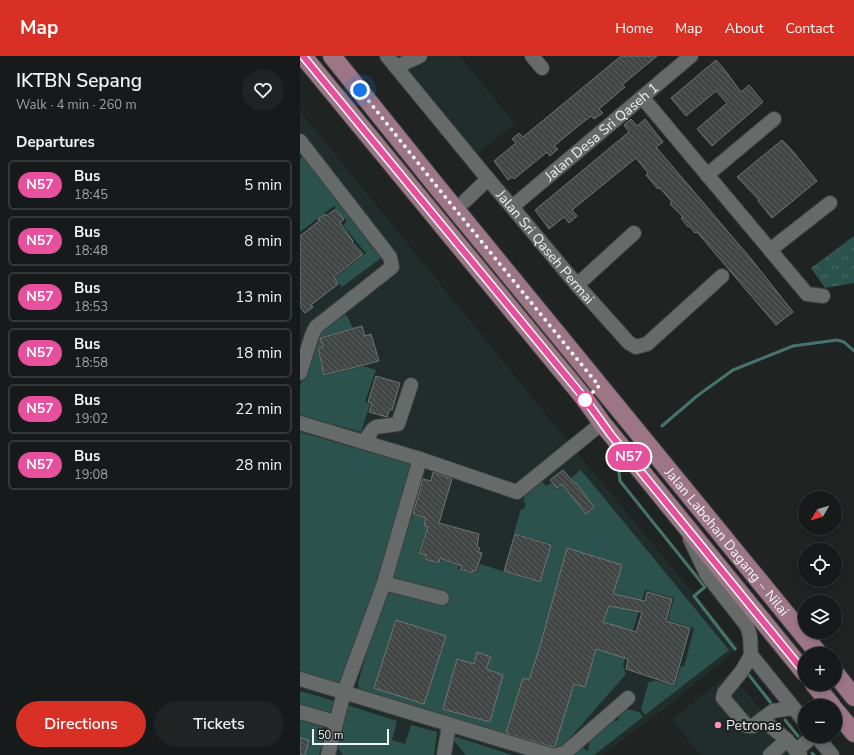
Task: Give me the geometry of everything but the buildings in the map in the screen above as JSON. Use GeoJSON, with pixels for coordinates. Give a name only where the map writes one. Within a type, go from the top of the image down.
{"type":"FeatureCollection","features":[{"type":"Feature","properties":{"kind":"main road","name":"Jalan Labohan Dagang ‒ Nilai"},"geometry":{"type":"LineString","coordinates":[[303,56],[580,393],[684,526],[798,664]]}},
{"type":"Feature","properties":{"kind":"main road","name":"Jalan Labohan Dagang ‒ Nilai"},"geometry":{"type":"LineString","coordinates":[[332,56],[475,234],[813,647]]}},
{"type":"Feature","properties":{"kind":"main road"},"geometry":{"type":"LineString","coordinates":[[438,188],[455,198],[465,201],[468,219],[475,234]]}},
{"type":"Feature","properties":{"kind":"main road"},"geometry":{"type":"LineString","coordinates":[[842,681],[854,696]]}},
{"type":"Feature","properties":{"kind":"main road"},"geometry":{"type":"LineString","coordinates":[[820,691],[826,699]]}},
{"type":"Feature","properties":{"kind":"main road"},"geometry":{"type":"LineString","coordinates":[[842,718],[854,733]]}},
{"type":"Feature","properties":{"kind":"street","name":"Jalan Sri Qaseh Permai"},"geometry":{"type":"LineString","coordinates":[[387,56],[488,180],[577,285],[629,343],[636,347],[646,344],[722,276]]}},
{"type":"Feature","properties":{"kind":"street"},"geometry":{"type":"LineString","coordinates":[[396,67],[420,56]]}},
{"type":"Feature","properties":{"kind":"street"},"geometry":{"type":"LineString","coordinates":[[532,56],[542,68]]}},
{"type":"Feature","properties":{"kind":"street","name":"Jalan Desa Sri Qaseh 1"},"geometry":{"type":"LineString","coordinates":[[512,207],[691,56]]}},
{"type":"Feature","properties":{"kind":"street"},"geometry":{"type":"LineString","coordinates":[[642,97],[807,294],[823,296]]}},
{"type":"Feature","properties":{"kind":"street"},"geometry":{"type":"LineString","coordinates":[[707,175],[774,119]]}},
{"type":"Feature","properties":{"kind":"street"},"geometry":{"type":"LineString","coordinates":[[300,141],[390,257],[392,267],[316,327],[304,343],[300,373]]}},
{"type":"Feature","properties":{"kind":"street"},"geometry":{"type":"LineString","coordinates":[[465,201],[488,180]]}},
{"type":"Feature","properties":{"kind":"street"},"geometry":{"type":"LineString","coordinates":[[770,250],[830,203]]}},
{"type":"Feature","properties":{"kind":"street"},"geometry":{"type":"LineString","coordinates":[[577,285],[634,233]]}},
{"type":"Feature","properties":{"kind":"street"},"geometry":{"type":"LineString","coordinates":[[364,442],[376,427],[398,424],[411,385]]}},
{"type":"Feature","properties":{"kind":"street"},"geometry":{"type":"LineString","coordinates":[[300,423],[420,459],[517,492],[602,423]]}},
{"type":"Feature","properties":{"kind":"street"},"geometry":{"type":"LineString","coordinates":[[330,753],[335,722],[344,692],[384,583],[420,459]]}},
{"type":"Feature","properties":{"kind":"street"},"geometry":{"type":"LineString","coordinates":[[684,526],[707,575],[747,626],[750,636],[751,655],[742,671],[724,693],[723,698],[747,726],[752,726],[773,711],[793,708]]}},
{"type":"Feature","properties":{"kind":"street"},"geometry":{"type":"LineString","coordinates":[[384,583],[442,598]]}},
{"type":"Feature","properties":{"kind":"street"},"geometry":{"type":"LineString","coordinates":[[751,655],[798,714]]}},
{"type":"Feature","properties":{"kind":"street"},"geometry":{"type":"LineString","coordinates":[[300,679],[551,755]]}},
{"type":"Feature","properties":{"kind":"street"},"geometry":{"type":"LineString","coordinates":[[555,755],[565,753],[628,698]]}},
{"type":"Feature","properties":{"kind":"street"},"geometry":{"type":"LineString","coordinates":[[300,712],[335,722]]}},
{"type":"Feature","properties":{"kind":"street"},"geometry":{"type":"LineString","coordinates":[[762,719],[794,749]]}},
{"type":"Feature","properties":{"kind":"street"},"geometry":{"type":"LineString","coordinates":[[449,724],[445,749],[456,755]]}},
{"type":"Feature","properties":{"kind":"street"},"geometry":{"type":"LineString","coordinates":[[770,755],[794,749],[803,743]]}},
{"type":"Feature","properties":{"kind":"street"},"geometry":{"type":"LineString","coordinates":[[822,743],[832,755]]}},
{"type":"Feature","properties":{"kind":"shaded area"},"geometry":{"type":"Polygon","coordinates":[[[396,56],[460,56],[515,124],[476,155],[396,56]]]}},
{"type":"Feature","properties":{"kind":"shaded area"},"geometry":{"type":"Polygon","coordinates":[[[300,111],[566,439],[739,648],[654,717],[602,755],[300,755],[300,111]]]}},
{"type":"Feature","properties":{"kind":"shaded area"},"geometry":{"type":"Polygon","coordinates":[[[730,672],[797,755],[700,755],[672,720],[730,672]]]}},
{"type":"Feature","properties":{"kind":"green space"},"geometry":{"type":"Polygon","coordinates":[[[303,156],[381,258],[342,287],[335,278],[366,253],[343,225],[347,221],[334,206],[300,232],[300,159],[303,156]]]}},
{"type":"Feature","properties":{"kind":"green space"},"geometry":{"type":"Polygon","coordinates":[[[854,236],[854,283],[825,288],[811,268],[854,236]]]}},
{"type":"Feature","properties":{"kind":"green space"},"geometry":{"type":"Polygon","coordinates":[[[346,314],[353,328],[320,337],[322,347],[317,348],[324,376],[363,366],[376,370],[365,402],[370,404],[361,432],[300,415],[300,387],[316,336],[346,314]]]}},
{"type":"Feature","properties":{"kind":"green space"},"geometry":{"type":"Polygon","coordinates":[[[300,432],[414,465],[344,686],[300,672],[300,432]]]}},
{"type":"Feature","properties":{"kind":"green space"},"geometry":{"type":"Polygon","coordinates":[[[581,470],[729,650],[645,715],[641,709],[649,681],[653,682],[654,680],[675,686],[681,666],[684,667],[694,628],[670,621],[668,619],[674,598],[645,590],[623,665],[626,674],[563,746],[555,750],[359,689],[358,683],[383,596],[387,590],[412,515],[426,518],[424,526],[434,529],[433,533],[426,531],[418,552],[425,555],[424,559],[439,564],[441,559],[459,565],[458,569],[472,574],[473,571],[477,572],[480,564],[540,583],[551,544],[514,533],[521,509],[524,509],[526,503],[523,502],[525,495],[542,482],[546,486],[552,483],[557,489],[581,470]]]}},
{"type":"Feature","properties":{"kind":"green space"},"geometry":{"type":"Polygon","coordinates":[[[300,691],[334,701],[330,713],[300,707],[300,691]]]}},
{"type":"Feature","properties":{"kind":"green space"},"geometry":{"type":"Polygon","coordinates":[[[347,705],[397,721],[392,740],[405,744],[411,725],[437,732],[434,755],[343,755],[339,749],[338,741],[347,705]]]}},
{"type":"Feature","properties":{"kind":"green space"},"geometry":{"type":"Polygon","coordinates":[[[626,709],[639,712],[643,717],[594,755],[573,755],[580,746],[588,751],[590,738],[611,720],[617,721],[620,712],[626,709]]]}},
{"type":"Feature","properties":{"kind":"green space"},"geometry":{"type":"Polygon","coordinates":[[[300,720],[325,729],[325,738],[319,755],[300,755],[300,720]]]}},
{"type":"Feature","properties":{"kind":"green space"},"geometry":{"type":"Polygon","coordinates":[[[453,736],[512,755],[466,755],[452,739],[453,736]]]}},
{"type":"Feature","properties":{"kind":"waterway"},"geometry":{"type":"LineString","coordinates":[[662,426],[697,396],[733,370],[793,346],[837,340],[844,342],[854,351]]}},
{"type":"Feature","properties":{"kind":"waterway"},"geometry":{"type":"LineString","coordinates":[[617,455],[620,481],[705,587],[694,596],[735,649]]}},
{"type":"Feature","properties":{"kind":"waterway"},"geometry":{"type":"LineString","coordinates":[[749,675],[771,703]]}},
{"type":"Feature","properties":{"kind":"waterway"},"geometry":{"type":"LineString","coordinates":[[785,720],[798,736]]}},
{"type":"Feature","properties":{"kind":"bus line","name":"N57"},"geometry":{"type":"LineString","coordinates":[[303,56],[585,399],[611,435],[798,664]]}},
{"type":"Feature","properties":{"kind":"place","name":"Petronas"},"geometry":{"type":"Point","coordinates":[718,725]}},
{"type":"Feature","properties":{"kind":"route"},"geometry":{"type":"LineString","coordinates":[[360,90],[599,386],[585,400]]}}]}
